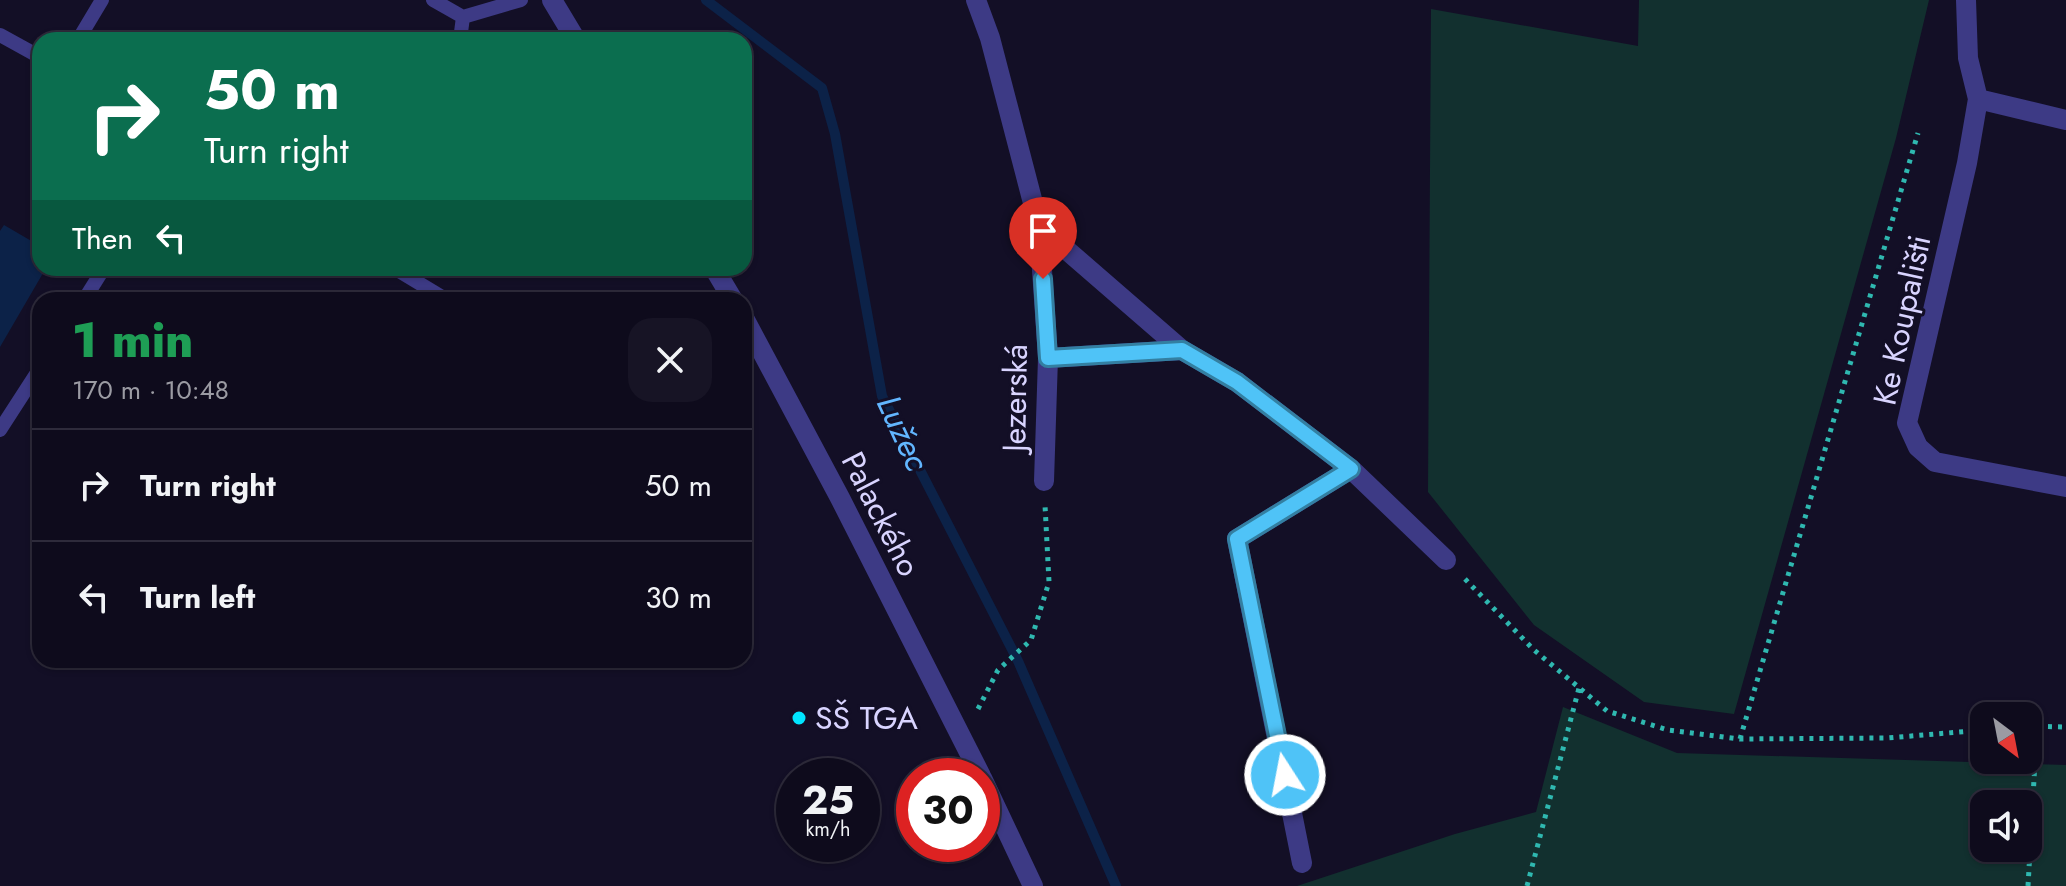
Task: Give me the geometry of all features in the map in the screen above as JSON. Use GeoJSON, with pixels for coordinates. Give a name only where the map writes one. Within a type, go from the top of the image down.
{"type":"FeatureCollection","features":[{"type":"Feature","properties":{"kind":"street"},"geometry":{"type":"LineString","coordinates":[[552,0],[571,32]]}},
{"type":"Feature","properties":{"kind":"street","name":"Jezerská"},"geometry":{"type":"LineString","coordinates":[[976,0],[990,38],[1039,226],[1048,358],[1044,481]]}},
{"type":"Feature","properties":{"kind":"street","name":"Ke Koupališti"},"geometry":{"type":"LineString","coordinates":[[1966,0],[1968,58],[1978,99],[1967,163],[1907,423],[1918,447],[1935,462],[2066,487]]}},
{"type":"Feature","properties":{"kind":"street"},"geometry":{"type":"LineString","coordinates":[[1978,99],[2066,120]]}},
{"type":"Feature","properties":{"kind":"street"},"geometry":{"type":"LineString","coordinates":[[1039,226],[1182,350],[1237,382],[1351,469],[1446,560]]}},
{"type":"Feature","properties":{"kind":"street","name":"Palackého"},"geometry":{"type":"LineString","coordinates":[[752,333],[963,738]]}},
{"type":"Feature","properties":{"kind":"street"},"geometry":{"type":"LineString","coordinates":[[1048,358],[1182,350]]}},
{"type":"Feature","properties":{"kind":"street"},"geometry":{"type":"LineString","coordinates":[[1302,863],[1237,539],[1351,469]]}},
{"type":"Feature","properties":{"kind":"street"},"geometry":{"type":"LineString","coordinates":[[963,738],[973,758]]}},
{"type":"Feature","properties":{"kind":"street"},"geometry":{"type":"LineString","coordinates":[[1000,815],[1033,886]]}},
{"type":"Feature","properties":{"kind":"lane"},"geometry":{"type":"LineString","coordinates":[[83,32],[102,0]]}},
{"type":"Feature","properties":{"kind":"lane"},"geometry":{"type":"LineString","coordinates":[[433,0],[463,17],[521,0]]}},
{"type":"Feature","properties":{"kind":"lane"},"geometry":{"type":"LineString","coordinates":[[461,32],[463,17]]}},
{"type":"Feature","properties":{"kind":"lane"},"geometry":{"type":"LineString","coordinates":[[0,35],[32,53]]}},
{"type":"Feature","properties":{"kind":"lane"},"geometry":{"type":"LineString","coordinates":[[407,276],[434,292]]}},
{"type":"Feature","properties":{"kind":"lane"},"geometry":{"type":"LineString","coordinates":[[0,430],[32,380]]}},
{"type":"Feature","properties":{"kind":"path"},"geometry":{"type":"LineString","coordinates":[[1740,739],[1918,133]]}},
{"type":"Feature","properties":{"kind":"path","name":"Jezerská"},"geometry":{"type":"LineString","coordinates":[[963,738],[998,670],[1031,640],[1049,582],[1044,481]]}},
{"type":"Feature","properties":{"kind":"path"},"geometry":{"type":"LineString","coordinates":[[1446,560],[1534,650],[1607,711],[1668,730],[1740,739],[1887,738],[1970,731]]}},
{"type":"Feature","properties":{"kind":"path"},"geometry":{"type":"LineString","coordinates":[[1527,886],[1579,688]]}},
{"type":"Feature","properties":{"kind":"path"},"geometry":{"type":"LineString","coordinates":[[2042,726],[2066,727]]}},
{"type":"Feature","properties":{"kind":"path"},"geometry":{"type":"LineString","coordinates":[[2028,886],[2034,774]]}},
{"type":"Feature","properties":{"kind":"green space"},"geometry":{"type":"Polygon","coordinates":[[[1639,0],[1929,0],[1896,138],[1734,714],[1644,702],[1534,625],[1428,492],[1431,9],[1638,46],[1639,0]]]}},
{"type":"Feature","properties":{"kind":"green space"},"geometry":{"type":"Polygon","coordinates":[[[1563,707],[1677,753],[1970,762],[1970,774],[2042,774],[2042,764],[2066,765],[2066,886],[1297,886],[1455,834],[1536,812],[1563,707]]]}},
{"type":"Feature","properties":{"kind":"water"},"geometry":{"type":"Polygon","coordinates":[[[4,225],[32,241],[32,276],[41,276],[0,347],[0,231],[4,225]]]}},
{"type":"Feature","properties":{"kind":"waterway","name":"Lužec"},"geometry":{"type":"LineString","coordinates":[[706,0],[748,32]]}},
{"type":"Feature","properties":{"kind":"waterway","name":"Lužec"},"geometry":{"type":"LineString","coordinates":[[752,35],[822,88],[835,134],[882,396],[1018,661],[1116,886]]}},
{"type":"Feature","properties":{"kind":"place","name":"SŠ TGA"},"geometry":{"type":"Point","coordinates":[799,718]}},
{"type":"Feature","properties":{"kind":"route"},"geometry":{"type":"LineString","coordinates":[[1043,279],[1048,358],[1182,350],[1237,382],[1351,469],[1237,539],[1285,775]]}}]}
